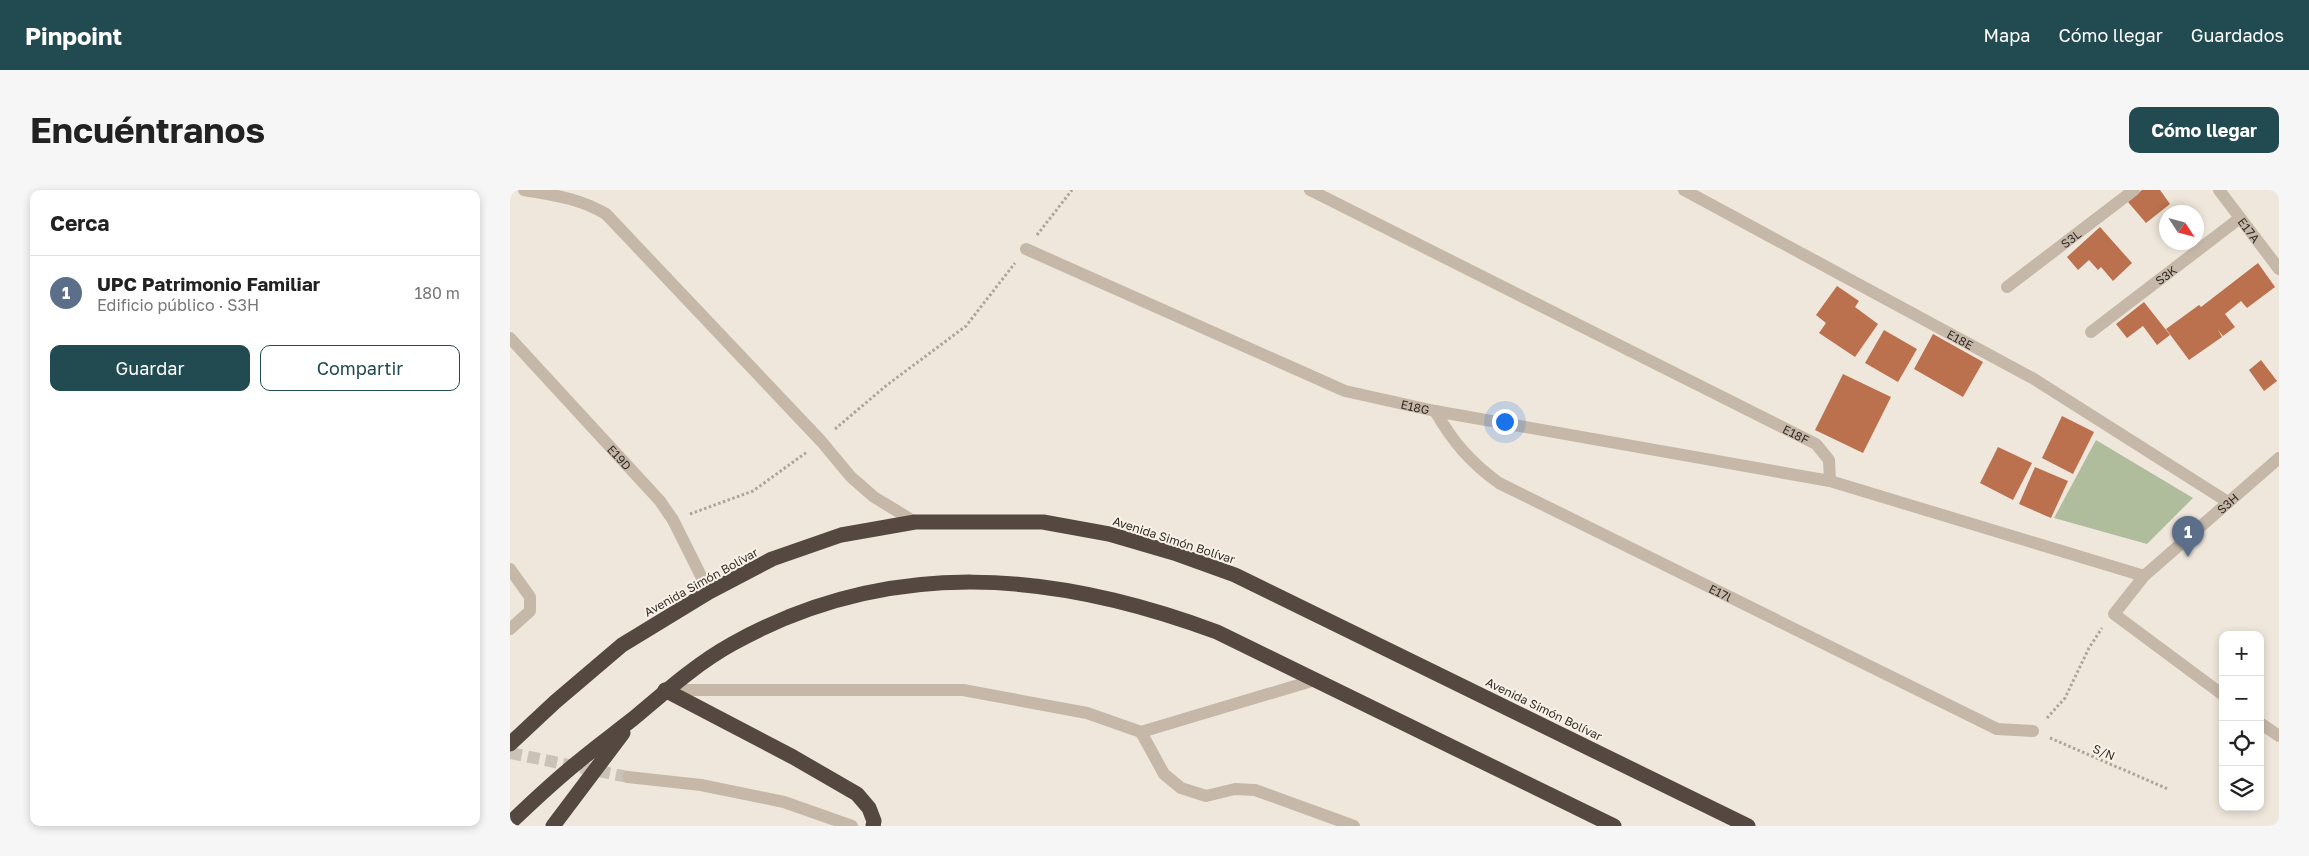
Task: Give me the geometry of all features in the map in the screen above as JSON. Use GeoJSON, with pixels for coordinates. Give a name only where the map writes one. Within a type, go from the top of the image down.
{"type":"FeatureCollection","features":[{"type":"Feature","properties":{"kind":"highway","name":"Avenida Simón Bolívar"},"geometry":{"type":"LineString","coordinates":[[510,744],[555,702],[622,645],[709,592],[772,559],[841,535],[915,522],[1043,522],[1109,534],[1174,553],[1235,575],[1748,826]]}},
{"type":"Feature","properties":{"kind":"highway"},"geometry":{"type":"LineString","coordinates":[[510,823],[576,763],[635,717],[665,690],[731,645],[804,611],[874,591],[939,582],[1013,583],[1118,600],[1217,632],[1614,826]]}},
{"type":"Feature","properties":{"kind":"highway"},"geometry":{"type":"LineString","coordinates":[[665,690],[793,757],[856,794],[870,808],[874,821],[873,826]]}},
{"type":"Feature","properties":{"kind":"highway"},"geometry":{"type":"LineString","coordinates":[[510,732],[555,702]]}},
{"type":"Feature","properties":{"kind":"highway"},"geometry":{"type":"LineString","coordinates":[[554,826],[635,717]]}},
{"type":"Feature","properties":{"kind":"street"},"geometry":{"type":"LineString","coordinates":[[524,190],[570,197],[588,203],[606,214],[821,441],[851,477],[874,497],[915,522]]}},
{"type":"Feature","properties":{"kind":"street","name":"E18F"},"geometry":{"type":"LineString","coordinates":[[1310,190],[1816,444],[1829,460],[1830,481]]}},
{"type":"Feature","properties":{"kind":"street","name":"E18E"},"geometry":{"type":"LineString","coordinates":[[1684,190],[2034,379],[2228,502]]}},
{"type":"Feature","properties":{"kind":"street","name":"S3L"},"geometry":{"type":"LineString","coordinates":[[2007,287],[2134,190]]}},
{"type":"Feature","properties":{"kind":"street","name":"E17A"},"geometry":{"type":"LineString","coordinates":[[2219,190],[2279,269]]}},
{"type":"Feature","properties":{"kind":"street","name":"S3K"},"geometry":{"type":"LineString","coordinates":[[2091,332],[2240,218]]}},
{"type":"Feature","properties":{"kind":"street","name":"E18G"},"geometry":{"type":"LineString","coordinates":[[1026,249],[1345,391],[1435,411],[1830,481]]}},
{"type":"Feature","properties":{"kind":"street","name":"E19D"},"geometry":{"type":"LineString","coordinates":[[510,338],[660,501],[673,520],[709,592]]}},
{"type":"Feature","properties":{"kind":"street","name":"E17l"},"geometry":{"type":"LineString","coordinates":[[1435,411],[1452,440],[1475,465],[1499,484],[1997,728],[2033,731]]}},
{"type":"Feature","properties":{"kind":"street","name":"S3H"},"geometry":{"type":"LineString","coordinates":[[2114,614],[2144,576],[2279,458]]}},
{"type":"Feature","properties":{"kind":"street"},"geometry":{"type":"LineString","coordinates":[[1830,481],[2144,576]]}},
{"type":"Feature","properties":{"kind":"street"},"geometry":{"type":"LineString","coordinates":[[510,569],[530,597],[530,611],[510,629]]}},
{"type":"Feature","properties":{"kind":"street"},"geometry":{"type":"LineString","coordinates":[[2114,614],[2219,692]]}},
{"type":"Feature","properties":{"kind":"street"},"geometry":{"type":"LineString","coordinates":[[665,690],[963,690],[1087,713],[1142,732],[1315,680]]}},
{"type":"Feature","properties":{"kind":"street"},"geometry":{"type":"LineString","coordinates":[[2264,726],[2279,736]]}},
{"type":"Feature","properties":{"kind":"street"},"geometry":{"type":"LineString","coordinates":[[1142,732],[1164,774],[1181,788],[1206,796],[1235,789],[1255,790],[1354,826]]}},
{"type":"Feature","properties":{"kind":"street"},"geometry":{"type":"LineString","coordinates":[[628,777],[701,785],[784,802],[852,826]]}},
{"type":"Feature","properties":{"kind":"path"},"geometry":{"type":"LineString","coordinates":[[673,520],[753,491],[821,441],[887,385],[966,326],[1072,190]]}},
{"type":"Feature","properties":{"kind":"path"},"geometry":{"type":"LineString","coordinates":[[2033,731],[2065,698],[2099,630],[2114,614]]}},
{"type":"Feature","properties":{"kind":"path","name":"S/N"},"geometry":{"type":"LineString","coordinates":[[2033,731],[2168,789]]}},
{"type":"Feature","properties":{"kind":"green space"},"geometry":{"type":"Polygon","coordinates":[[[2096,440],[2193,498],[2147,544],[2054,518],[2096,440]]]}},
{"type":"Feature","properties":{"kind":"building"},"geometry":{"type":"Polygon","coordinates":[[[2142,190],[2160,190],[2170,204],[2159,205],[2159,213],[2146,223],[2128,202],[2142,190]]]}},
{"type":"Feature","properties":{"kind":"building"},"geometry":{"type":"Polygon","coordinates":[[[2100,227],[2132,263],[2113,281],[2101,267],[2098,270],[2089,260],[2078,270],[2067,257],[2100,227]]]}},
{"type":"Feature","properties":{"kind":"building"},"geometry":{"type":"Polygon","coordinates":[[[2258,263],[2275,287],[2247,308],[2241,301],[2225,314],[2235,327],[2223,336],[2218,330],[2222,337],[2189,360],[2166,329],[2199,305],[2201,307],[2258,263]]]}},
{"type":"Feature","properties":{"kind":"building"},"geometry":{"type":"Polygon","coordinates":[[[1837,286],[1859,301],[1855,307],[1878,324],[1855,357],[1819,333],[1826,323],[1816,315],[1837,286]]]}},
{"type":"Feature","properties":{"kind":"building"},"geometry":{"type":"Polygon","coordinates":[[[2144,302],[2170,335],[2157,345],[2143,326],[2127,338],[2116,324],[2144,302]]]}},
{"type":"Feature","properties":{"kind":"building"},"geometry":{"type":"Polygon","coordinates":[[[1884,330],[1917,349],[1898,382],[1865,363],[1884,330]]]}},
{"type":"Feature","properties":{"kind":"building"},"geometry":{"type":"Polygon","coordinates":[[[1933,334],[1983,362],[1963,397],[1914,369],[1933,334]]]}},
{"type":"Feature","properties":{"kind":"building"},"geometry":{"type":"Polygon","coordinates":[[[2261,360],[2277,381],[2264,391],[2249,370],[2261,360]]]}},
{"type":"Feature","properties":{"kind":"building"},"geometry":{"type":"Polygon","coordinates":[[[1843,374],[1891,397],[1863,453],[1815,430],[1843,374]]]}},
{"type":"Feature","properties":{"kind":"building"},"geometry":{"type":"Polygon","coordinates":[[[2062,416],[2094,432],[2073,474],[2042,458],[2062,416]]]}},
{"type":"Feature","properties":{"kind":"building"},"geometry":{"type":"Polygon","coordinates":[[[1998,447],[2032,463],[2013,500],[1980,483],[1998,447]]]}},
{"type":"Feature","properties":{"kind":"building"},"geometry":{"type":"Polygon","coordinates":[[[2035,467],[2068,481],[2051,518],[2019,504],[2035,467]]]}},
{"type":"Feature","properties":{"kind":"tunnel"},"geometry":{"type":"LineString","coordinates":[[510,753],[628,777]]}},
{"type":"Feature","properties":{"kind":"place","name":"UPC Patrimonio Familiar"},"geometry":{"type":"Point","coordinates":[2188,557]}}]}
